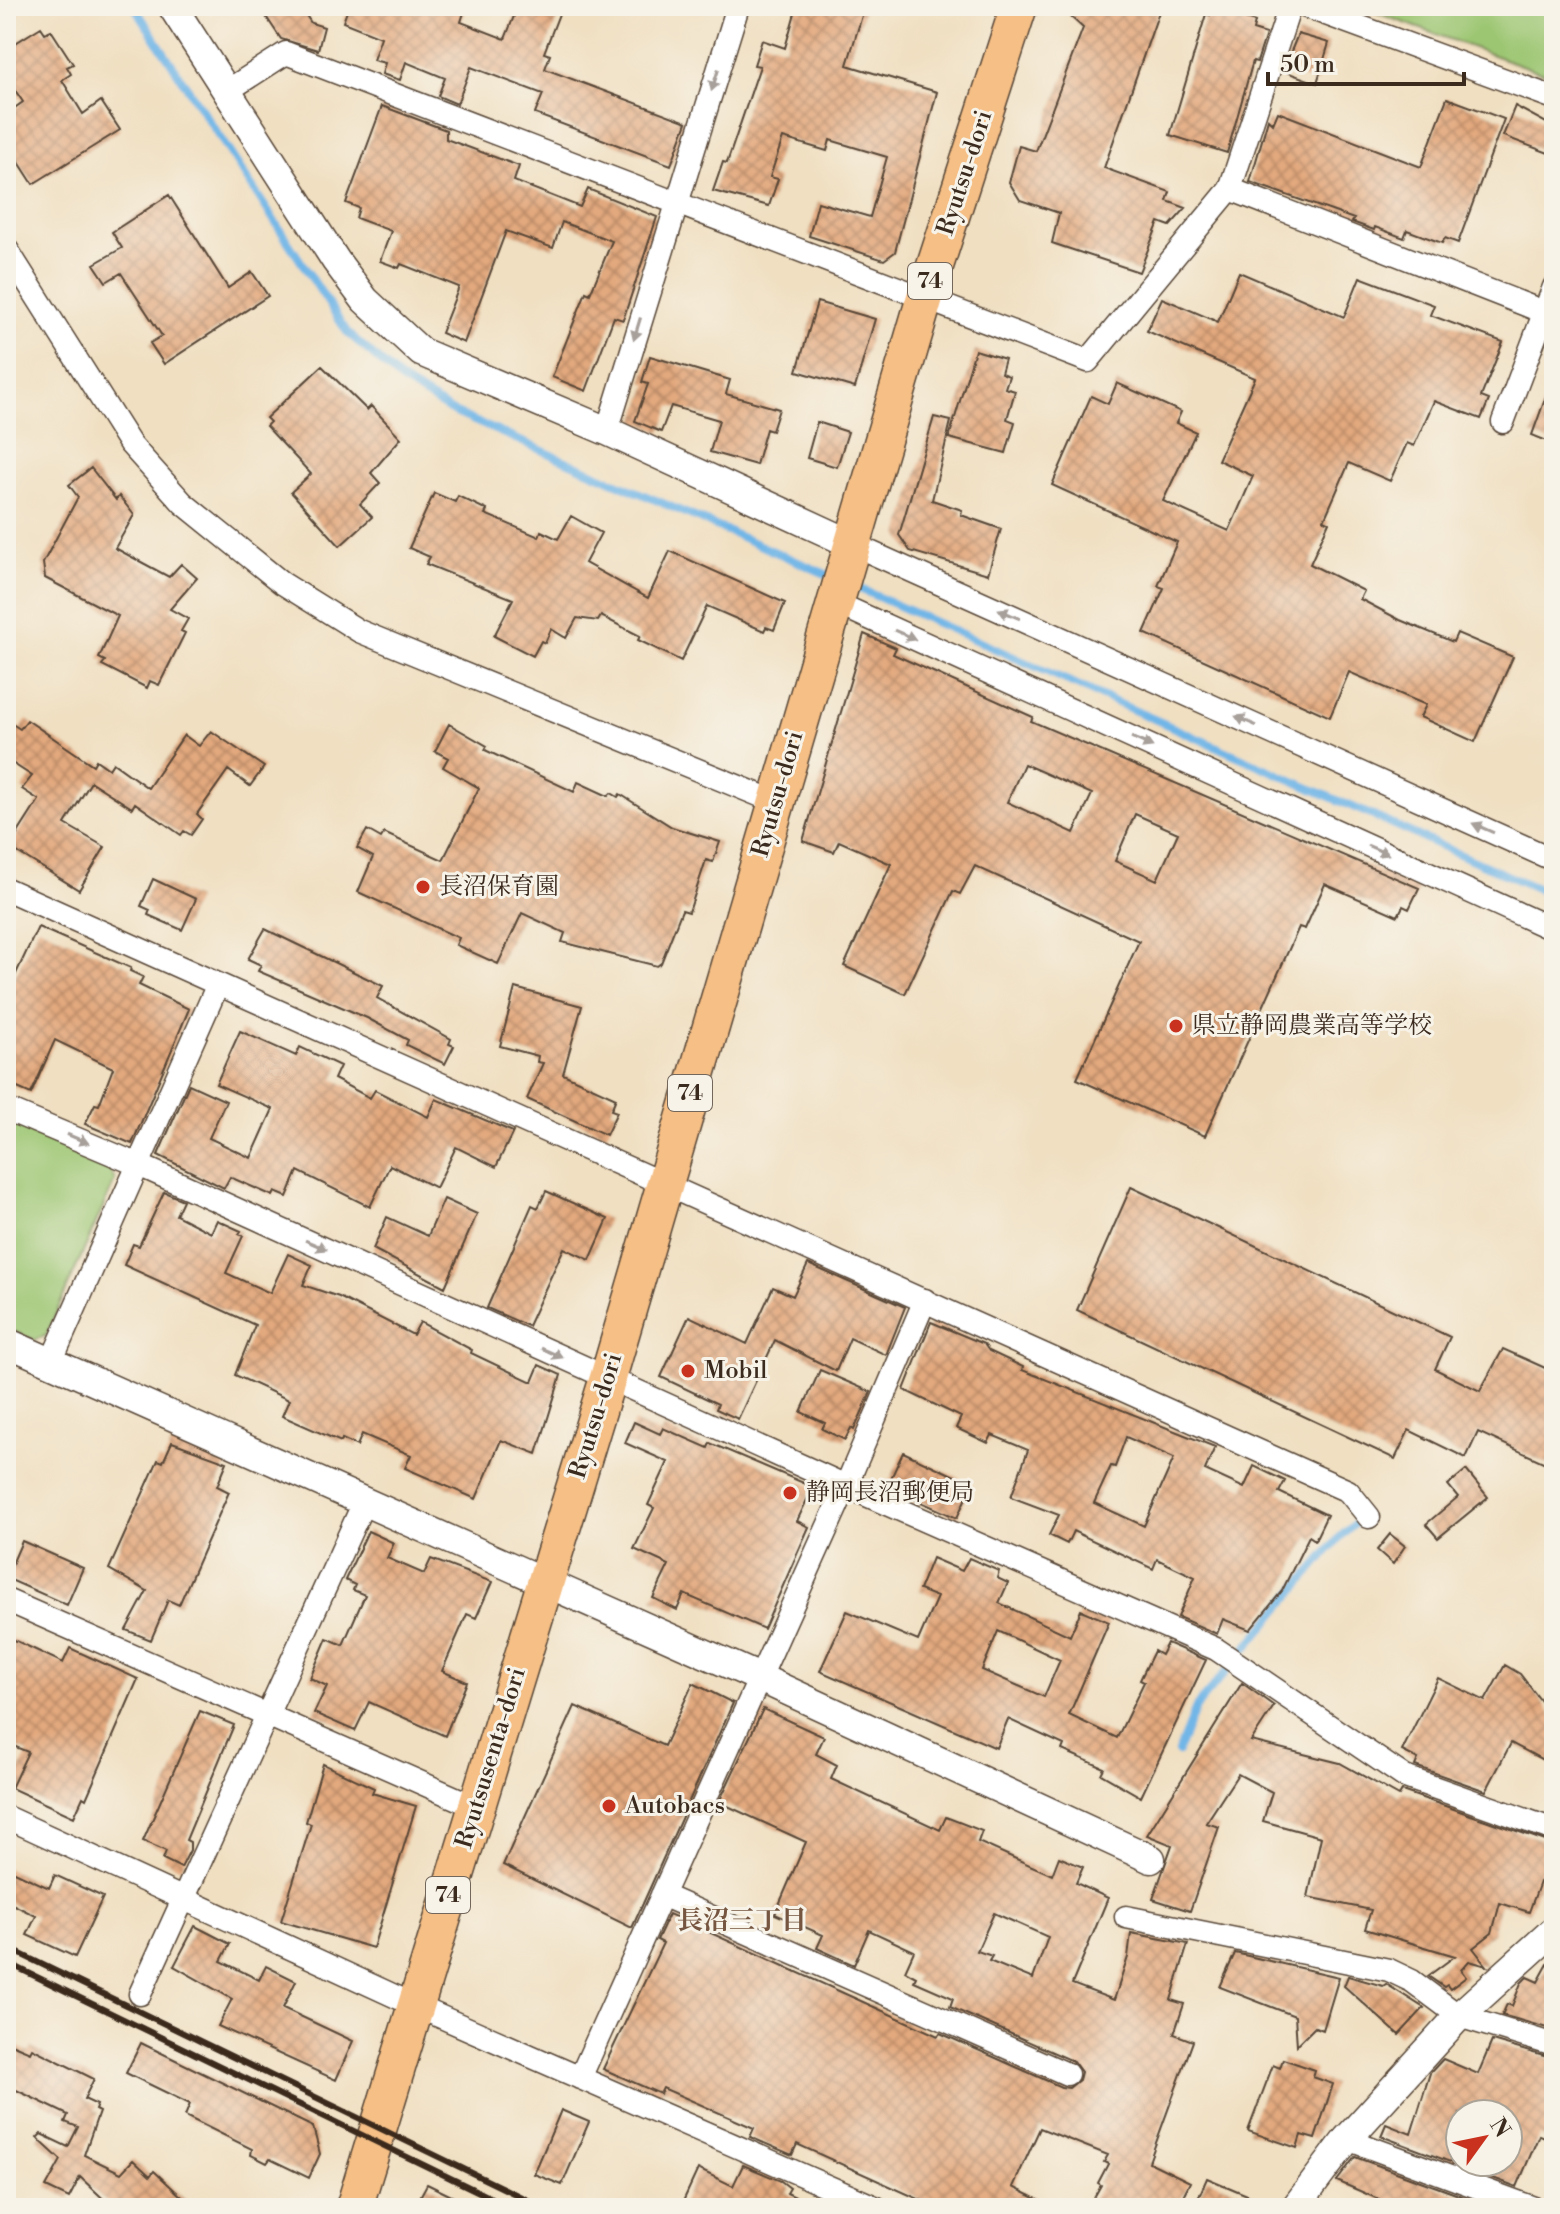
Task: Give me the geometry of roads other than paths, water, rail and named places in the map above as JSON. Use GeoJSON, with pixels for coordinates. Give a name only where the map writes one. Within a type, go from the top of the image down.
{"type":"FeatureCollection","features":[{"type":"Feature","properties":{"kind":"main road","name":"Ryutsu-dori"},"geometry":{"type":"LineString","coordinates":[[545,1584],[925,297],[1019,6]]}},
{"type":"Feature","properties":{"kind":"main road","name":"Ryutsusenta-dori"},"geometry":{"type":"LineString","coordinates":[[354,2208],[545,1584]]}},
{"type":"Feature","properties":{"kind":"street"},"geometry":{"type":"LineString","coordinates":[[172,6],[365,300],[421,352],[607,431],[850,551],[1554,860]]}},
{"type":"Feature","properties":{"kind":"street"},"geometry":{"type":"LineString","coordinates":[[227,91],[286,53],[1088,361],[1230,189],[1290,6]]}},
{"type":"Feature","properties":{"kind":"street"},"geometry":{"type":"LineString","coordinates":[[1304,6],[1554,98]]}},
{"type":"Feature","properties":{"kind":"street"},"geometry":{"type":"LineString","coordinates":[[607,431],[735,7]]}},
{"type":"Feature","properties":{"kind":"street"},"geometry":{"type":"LineString","coordinates":[[1230,189],[1549,314]]}},
{"type":"Feature","properties":{"kind":"street"},"geometry":{"type":"LineString","coordinates":[[6,248],[130,444],[183,503],[282,583],[359,631],[776,802]]}},
{"type":"Feature","properties":{"kind":"street"},"geometry":{"type":"LineString","coordinates":[[1503,422],[1549,314],[1554,287]]}},
{"type":"Feature","properties":{"kind":"street"},"geometry":{"type":"LineString","coordinates":[[834,602],[1554,930]]}},
{"type":"Feature","properties":{"kind":"street"},"geometry":{"type":"LineString","coordinates":[[6,889],[1348,1491],[1369,1517]]}},
{"type":"Feature","properties":{"kind":"street"},"geometry":{"type":"LineString","coordinates":[[51,1362],[141,1166],[218,984]]}},
{"type":"Feature","properties":{"kind":"street"},"geometry":{"type":"LineString","coordinates":[[6,1109],[141,1166],[846,1486],[1216,1649],[1405,1777],[1554,1830]]}},
{"type":"Feature","properties":{"kind":"street"},"geometry":{"type":"LineString","coordinates":[[580,2078],[846,1486],[925,1300]]}},
{"type":"Feature","properties":{"kind":"street"},"geometry":{"type":"LineString","coordinates":[[6,1342],[760,1678],[1151,1859]]}},
{"type":"Feature","properties":{"kind":"street"},"geometry":{"type":"LineString","coordinates":[[140,1994],[181,1898],[268,1716],[365,1500]]}},
{"type":"Feature","properties":{"kind":"street"},"geometry":{"type":"LineString","coordinates":[[6,1600],[476,1807]]}},
{"type":"Feature","properties":{"kind":"street"},"geometry":{"type":"LineString","coordinates":[[6,1817],[414,2005],[877,2208]]}},
{"type":"Feature","properties":{"kind":"street"},"geometry":{"type":"LineString","coordinates":[[662,1895],[1067,2074]]}},
{"type":"Feature","properties":{"kind":"street"},"geometry":{"type":"LineString","coordinates":[[1126,1917],[1389,1970],[1412,1981],[1459,2016],[1554,2045]]}},
{"type":"Feature","properties":{"kind":"street"},"geometry":{"type":"LineString","coordinates":[[1295,2208],[1347,2139],[1459,2016],[1554,1930]]}},
{"type":"Feature","properties":{"kind":"street"},"geometry":{"type":"LineString","coordinates":[[1347,2139],[1534,2208]]}},
{"type":"Feature","properties":{"kind":"waterway"},"geometry":{"type":"LineString","coordinates":[[134,6],[347,332],[401,380],[451,411],[835,578]]}},
{"type":"Feature","properties":{"kind":"waterway"},"geometry":{"type":"LineString","coordinates":[[851,585],[1554,896]]}},
{"type":"Feature","properties":{"kind":"waterway"},"geometry":{"type":"LineString","coordinates":[[1178,1752],[1196,1707],[1340,1537],[1358,1521]]}},
{"type":"Feature","properties":{"kind":"railway"},"geometry":{"type":"LineString","coordinates":[[6,1947],[544,2208]]}},
{"type":"Feature","properties":{"kind":"railway"},"geometry":{"type":"LineString","coordinates":[[6,1962],[512,2208]]}},
{"type":"Feature","properties":{"kind":"place","name":"長沼保育園"},"geometry":{"type":"Point","coordinates":[423,887]}},
{"type":"Feature","properties":{"kind":"place","name":"県立静岡農業高等学校"},"geometry":{"type":"Point","coordinates":[1176,1026]}},
{"type":"Feature","properties":{"kind":"place","name":"Mobil"},"geometry":{"type":"Point","coordinates":[688,1371]}},
{"type":"Feature","properties":{"kind":"place","name":"静岡長沼郵便局"},"geometry":{"type":"Point","coordinates":[790,1493]}},
{"type":"Feature","properties":{"kind":"place","name":"Autobacs"},"geometry":{"type":"Point","coordinates":[609,1806]}},
{"type":"Feature","properties":{"kind":"district","name":"長沼三丁目"},"geometry":{"type":"Point","coordinates":[742,1921]}}]}
